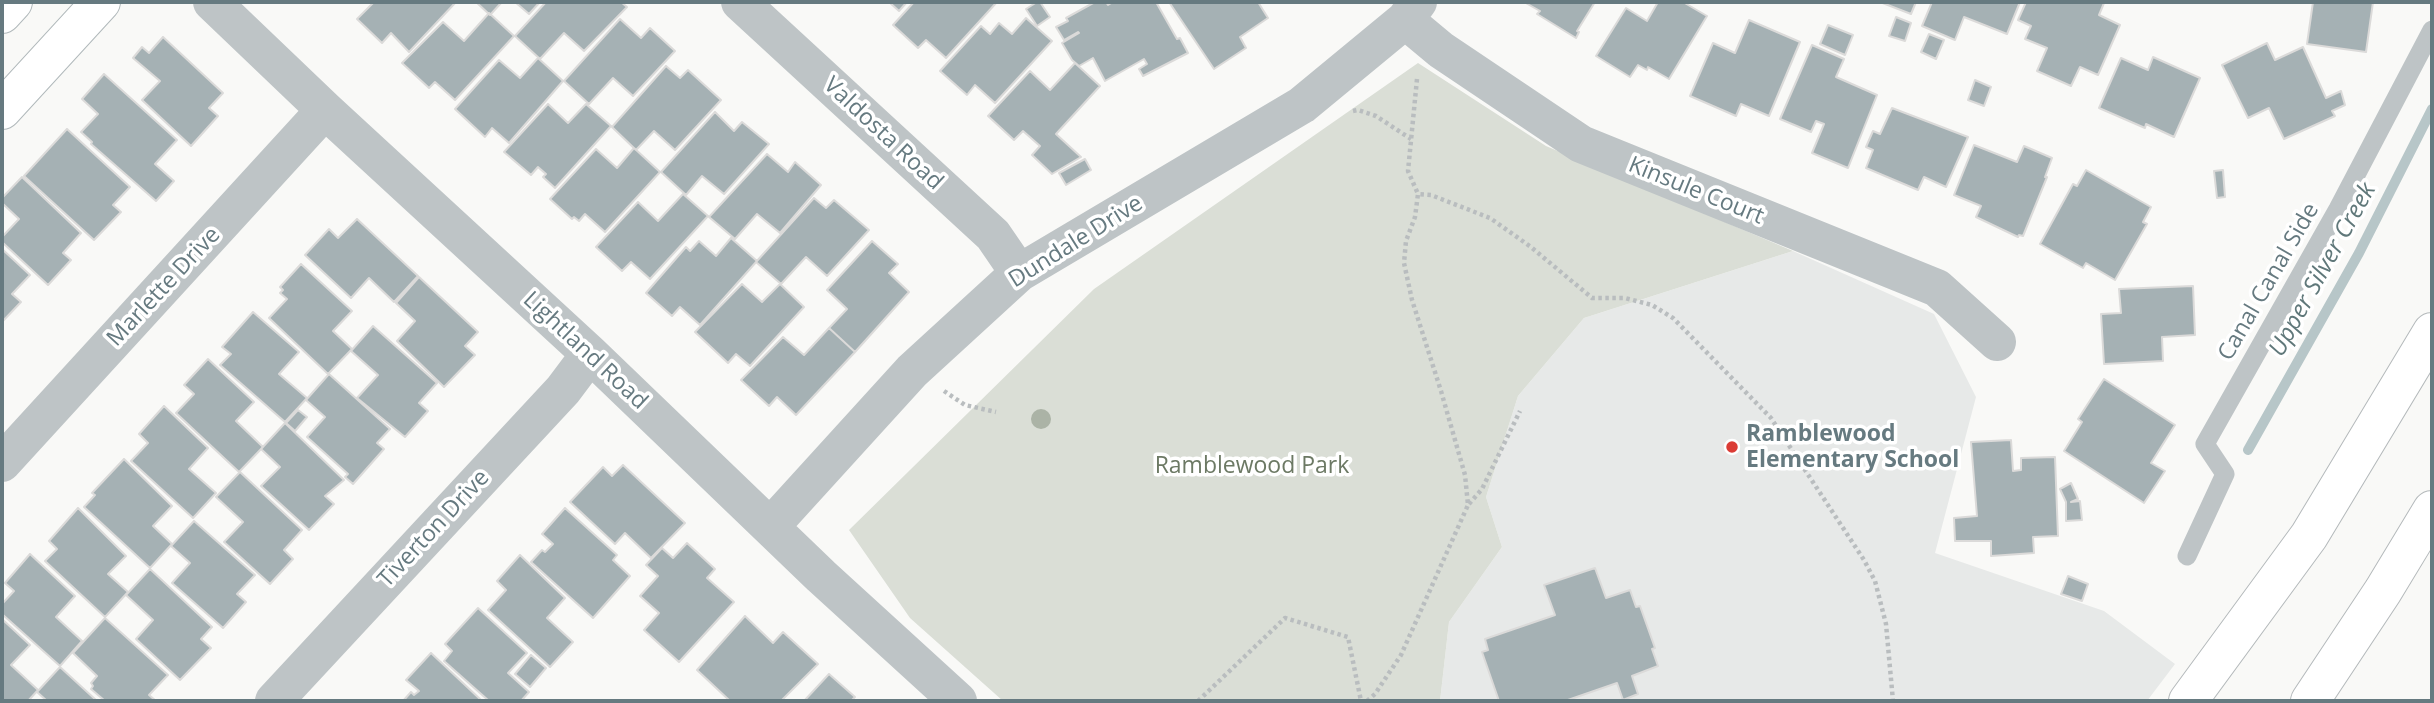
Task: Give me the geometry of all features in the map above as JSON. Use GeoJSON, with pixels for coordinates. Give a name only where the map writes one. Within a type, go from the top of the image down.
{"type":"FeatureCollection","features":[{"type":"Feature","properties":{"kind":"main road"},"geometry":{"type":"LineString","coordinates":[[2,14],[13,2]]}},
{"type":"Feature","properties":{"kind":"main road"},"geometry":{"type":"LineString","coordinates":[[2,110],[101,2]]}},
{"type":"Feature","properties":{"kind":"main road"},"geometry":{"type":"LineString","coordinates":[[2188,701],[2309,536],[2432,332]]}},
{"type":"Feature","properties":{"kind":"main road"},"geometry":{"type":"LineString","coordinates":[[2309,701],[2384,591],[2432,510]]}},
{"type":"Feature","properties":{"kind":"street","name":"Lightland Road"},"geometry":{"type":"LineString","coordinates":[[212,2],[958,701]]}},
{"type":"Feature","properties":{"kind":"street","name":"Valdosta Road"},"geometry":{"type":"LineString","coordinates":[[740,2],[993,235],[1019,273]]}},
{"type":"Feature","properties":{"kind":"street","name":"Dundale Drive"},"geometry":{"type":"LineString","coordinates":[[770,527],[912,370],[1019,273],[1302,106],[1412,11]]}},
{"type":"Feature","properties":{"kind":"street","name":"Kinsule Court"},"geometry":{"type":"LineString","coordinates":[[1412,11],[1441,50],[1581,144],[1937,288],[1997,342]]}},
{"type":"Feature","properties":{"kind":"street","name":"Marlette Drive"},"geometry":{"type":"LineString","coordinates":[[2,463],[325,110]]}},
{"type":"Feature","properties":{"kind":"street","name":"Tiverton Drive"},"geometry":{"type":"LineString","coordinates":[[274,701],[563,390],[590,354]]}},
{"type":"Feature","properties":{"kind":"lane","name":"Canal Canal Side"},"geometry":{"type":"LineString","coordinates":[[2187,556],[2225,474],[2205,444],[2338,209],[2432,30]]}},
{"type":"Feature","properties":{"kind":"path"},"geometry":{"type":"LineString","coordinates":[[1418,72],[1408,171],[1418,194],[1415,217],[1406,241],[1404,263],[1412,300],[1465,475],[1468,505]]}},
{"type":"Feature","properties":{"kind":"path"},"geometry":{"type":"LineString","coordinates":[[1348,112],[1358,110],[1376,116],[1411,139]]}},
{"type":"Feature","properties":{"kind":"path"},"geometry":{"type":"LineString","coordinates":[[1418,194],[1431,195],[1490,218],[1531,247],[1592,298],[1625,298],[1652,305],[1673,318],[1771,418],[1875,581],[1886,624],[1893,701]]}},
{"type":"Feature","properties":{"kind":"path"},"geometry":{"type":"LineString","coordinates":[[938,386],[965,405],[996,412]]}},
{"type":"Feature","properties":{"kind":"path"},"geometry":{"type":"LineString","coordinates":[[1367,701],[1375,694],[1401,655],[1468,505],[1482,489],[1520,411]]}},
{"type":"Feature","properties":{"kind":"path"},"geometry":{"type":"LineString","coordinates":[[1198,701],[1285,618],[1348,637],[1361,701]]}},
{"type":"Feature","properties":{"kind":"shaded area","name":"Ramblewood Elementary School"},"geometry":{"type":"Polygon","coordinates":[[[1793,251],[1934,314],[1976,397],[1935,553],[2104,611],[2175,664],[2147,701],[1440,701],[1449,622],[1502,547],[1486,497],[1518,396],[1584,318],[1793,251]]]}},
{"type":"Feature","properties":{"kind":"green space","name":"Ramblewood Park"},"geometry":{"type":"Polygon","coordinates":[[[1418,63],[1546,146],[1793,251],[1584,318],[1518,396],[1486,497],[1502,547],[1449,622],[1440,701],[1003,701],[910,618],[849,530],[1094,289],[1418,63]]]}},
{"type":"Feature","properties":{"kind":"building"},"geometry":{"type":"Polygon","coordinates":[[[374,2],[456,2],[409,52],[391,33],[382,43],[357,19],[374,2]]]}},
{"type":"Feature","properties":{"kind":"building"},"geometry":{"type":"Polygon","coordinates":[[[476,2],[502,2],[490,15],[476,2]]]}},
{"type":"Feature","properties":{"kind":"building"},"geometry":{"type":"Polygon","coordinates":[[[515,2],[540,2],[529,14],[515,2]]]}},
{"type":"Feature","properties":{"kind":"building"},"geometry":{"type":"Polygon","coordinates":[[[546,2],[621,2],[627,7],[584,51],[564,33],[540,59],[515,36],[546,2]]]}},
{"type":"Feature","properties":{"kind":"building"},"geometry":{"type":"Polygon","coordinates":[[[889,2],[907,2],[899,11],[889,2]]]}},
{"type":"Feature","properties":{"kind":"building"},"geometry":{"type":"Polygon","coordinates":[[[914,2],[997,2],[946,58],[926,40],[918,48],[893,25],[914,2]]]}},
{"type":"Feature","properties":{"kind":"building"},"geometry":{"type":"Polygon","coordinates":[[[1040,2],[1050,17],[1037,26],[1026,9],[1040,2]]]}},
{"type":"Feature","properties":{"kind":"building"},"geometry":{"type":"Polygon","coordinates":[[[1095,2],[1106,2],[1108,5],[1113,2],[1156,2],[1188,53],[1143,76],[1139,69],[1147,64],[1144,59],[1105,81],[1093,58],[1079,66],[1062,43],[1079,33],[1064,40],[1056,27],[1068,21],[1066,18],[1095,2]]]}},
{"type":"Feature","properties":{"kind":"building"},"geometry":{"type":"Polygon","coordinates":[[[1169,2],[1258,2],[1268,18],[1240,37],[1246,48],[1214,69],[1169,2]]]}},
{"type":"Feature","properties":{"kind":"building"},"geometry":{"type":"Polygon","coordinates":[[[1524,2],[1595,2],[1577,31],[1579,32],[1576,38],[1537,14],[1540,11],[1524,2]]]}},
{"type":"Feature","properties":{"kind":"building"},"geometry":{"type":"Polygon","coordinates":[[[1658,2],[1683,2],[1707,16],[1669,79],[1648,67],[1647,70],[1638,65],[1630,77],[1596,56],[1626,8],[1647,21],[1658,2]]]}},
{"type":"Feature","properties":{"kind":"building"},"geometry":{"type":"Polygon","coordinates":[[[1880,2],[1916,2],[1911,14],[1880,2]]]}},
{"type":"Feature","properties":{"kind":"building"},"geometry":{"type":"Polygon","coordinates":[[[1932,2],[2020,2],[2007,34],[1964,17],[1955,40],[1922,26],[1932,2]]]}},
{"type":"Feature","properties":{"kind":"building"},"geometry":{"type":"Polygon","coordinates":[[[2026,2],[2104,3],[2099,15],[2120,25],[2098,75],[2080,67],[2071,86],[2037,71],[2047,48],[2025,39],[2031,26],[2018,20],[2026,2]]]}},
{"type":"Feature","properties":{"kind":"building"},"geometry":{"type":"Polygon","coordinates":[[[2313,2],[2373,2],[2366,52],[2307,44],[2313,2]]]}},
{"type":"Feature","properties":{"kind":"building"},"geometry":{"type":"Polygon","coordinates":[[[489,13],[514,36],[455,100],[435,82],[429,88],[402,63],[443,22],[464,41],[489,13]]]}},
{"type":"Feature","properties":{"kind":"building"},"geometry":{"type":"Polygon","coordinates":[[[1896,17],[1911,23],[1905,41],[1889,36],[1896,17]]]}},
{"type":"Feature","properties":{"kind":"building"},"geometry":{"type":"Polygon","coordinates":[[[1026,18],[1052,41],[995,103],[975,85],[967,95],[940,71],[981,26],[990,34],[999,23],[1012,34],[1026,18]]]}},
{"type":"Feature","properties":{"kind":"building"},"geometry":{"type":"Polygon","coordinates":[[[620,19],[641,38],[650,28],[675,51],[633,96],[613,78],[589,104],[564,81],[620,19]]]}},
{"type":"Feature","properties":{"kind":"building"},"geometry":{"type":"Polygon","coordinates":[[[1749,20],[1800,42],[1769,116],[1741,104],[1736,116],[1690,96],[1713,43],[1735,53],[1749,20]]]}},
{"type":"Feature","properties":{"kind":"building"},"geometry":{"type":"Polygon","coordinates":[[[1828,25],[1853,35],[1845,55],[1820,44],[1828,25]]]}},
{"type":"Feature","properties":{"kind":"building"},"geometry":{"type":"Polygon","coordinates":[[[1929,34],[1944,40],[1936,59],[1921,52],[1929,34]]]}},
{"type":"Feature","properties":{"kind":"building"},"geometry":{"type":"Polygon","coordinates":[[[163,37],[223,93],[209,108],[218,116],[191,146],[142,100],[160,81],[133,58],[142,47],[149,53],[163,37]]]}},
{"type":"Feature","properties":{"kind":"building"},"geometry":{"type":"Polygon","coordinates":[[[2267,43],[2275,60],[2303,47],[2326,98],[2341,91],[2345,105],[2332,111],[2335,116],[2284,139],[2269,108],[2248,118],[2222,65],[2267,43]]]}},
{"type":"Feature","properties":{"kind":"building"},"geometry":{"type":"Polygon","coordinates":[[[1812,45],[1844,59],[1836,77],[1877,95],[1848,168],[1812,153],[1824,124],[1816,121],[1811,132],[1780,119],[1812,45]]]}},
{"type":"Feature","properties":{"kind":"building"},"geometry":{"type":"Polygon","coordinates":[[[2153,57],[2200,78],[2174,137],[2099,108],[2121,58],[2148,70],[2153,57]]]}},
{"type":"Feature","properties":{"kind":"building"},"geometry":{"type":"Polygon","coordinates":[[[538,58],[563,81],[509,143],[492,128],[485,137],[455,109],[499,60],[520,78],[538,58]]]}},
{"type":"Feature","properties":{"kind":"building"},"geometry":{"type":"Polygon","coordinates":[[[1075,63],[1100,86],[1056,134],[1081,157],[1052,174],[1032,155],[1040,146],[1023,131],[1014,140],[988,116],[1030,71],[1050,90],[1075,63]]]}},
{"type":"Feature","properties":{"kind":"building"},"geometry":{"type":"Polygon","coordinates":[[[666,66],[680,78],[688,70],[721,100],[675,150],[654,131],[636,150],[612,127],[666,66]]]}},
{"type":"Feature","properties":{"kind":"building"},"geometry":{"type":"Polygon","coordinates":[[[104,74],[177,140],[155,164],[174,181],[156,201],[81,132],[98,114],[82,99],[104,74]]]}},
{"type":"Feature","properties":{"kind":"building"},"geometry":{"type":"Polygon","coordinates":[[[1975,80],[1991,87],[1984,106],[1968,100],[1975,80]]]}},
{"type":"Feature","properties":{"kind":"building"},"geometry":{"type":"Polygon","coordinates":[[[548,104],[568,123],[586,104],[611,126],[555,188],[543,177],[546,174],[538,167],[531,175],[504,152],[548,104]]]}},
{"type":"Feature","properties":{"kind":"building"},"geometry":{"type":"Polygon","coordinates":[[[1892,108],[1968,137],[1946,187],[1924,177],[1918,190],[1866,168],[1873,150],[1866,147],[1873,131],[1880,134],[1892,108]]]}},
{"type":"Feature","properties":{"kind":"building"},"geometry":{"type":"Polygon","coordinates":[[[715,112],[734,131],[742,122],[769,144],[724,194],[702,176],[686,195],[661,172],[715,112]]]}},
{"type":"Feature","properties":{"kind":"building"},"geometry":{"type":"Polygon","coordinates":[[[67,129],[130,187],[113,205],[121,212],[94,240],[24,176],[67,129]]]}},
{"type":"Feature","properties":{"kind":"building"},"geometry":{"type":"Polygon","coordinates":[[[1974,145],[2017,162],[2024,146],[2052,158],[2023,236],[2018,237],[1976,217],[1981,206],[1954,195],[1974,145]]]}},
{"type":"Feature","properties":{"kind":"building"},"geometry":{"type":"Polygon","coordinates":[[[634,148],[660,172],[605,232],[585,214],[579,221],[574,217],[572,219],[550,199],[596,149],[617,168],[634,148]]]}},
{"type":"Feature","properties":{"kind":"building"},"geometry":{"type":"Polygon","coordinates":[[[767,154],[788,172],[795,162],[821,185],[780,233],[757,214],[735,239],[709,217],[767,154]]]}},
{"type":"Feature","properties":{"kind":"building"},"geometry":{"type":"Polygon","coordinates":[[[1085,159],[1091,170],[1066,185],[1059,173],[1085,159]]]}},
{"type":"Feature","properties":{"kind":"building"},"geometry":{"type":"Polygon","coordinates":[[[2086,170],[2151,207],[2143,222],[2147,224],[2115,280],[2086,263],[2083,268],[2040,244],[2073,184],[2077,186],[2086,170]]]}},
{"type":"Feature","properties":{"kind":"building"},"geometry":{"type":"Polygon","coordinates":[[[2223,170],[2225,197],[2217,198],[2214,171],[2223,170]]]}},
{"type":"Feature","properties":{"kind":"building"},"geometry":{"type":"Polygon","coordinates":[[[22,177],[81,233],[63,253],[71,260],[48,285],[2,242],[2,237],[19,219],[2,203],[2,198],[22,177]]]}},
{"type":"Feature","properties":{"kind":"building"},"geometry":{"type":"Polygon","coordinates":[[[683,194],[708,216],[650,279],[631,262],[622,271],[596,247],[638,202],[658,221],[683,194]]]}},
{"type":"Feature","properties":{"kind":"building"},"geometry":{"type":"Polygon","coordinates":[[[814,198],[826,208],[834,200],[869,230],[827,276],[806,257],[781,284],[756,262],[814,198]]]}},
{"type":"Feature","properties":{"kind":"building"},"geometry":{"type":"Polygon","coordinates":[[[357,219],[418,276],[394,302],[369,278],[351,298],[305,255],[329,229],[338,238],[357,219]]]}},
{"type":"Feature","properties":{"kind":"building"},"geometry":{"type":"Polygon","coordinates":[[[731,238],[757,261],[700,325],[680,307],[672,316],[646,293],[686,247],[690,251],[699,241],[716,256],[731,238]]]}},
{"type":"Feature","properties":{"kind":"building"},"geometry":{"type":"Polygon","coordinates":[[[872,241],[898,264],[889,273],[909,292],[855,352],[829,328],[847,309],[827,290],[872,241]]]}},
{"type":"Feature","properties":{"kind":"building"},"geometry":{"type":"Polygon","coordinates":[[[2,249],[30,275],[12,294],[21,302],[2,322],[2,249]]]}},
{"type":"Feature","properties":{"kind":"building"},"geometry":{"type":"Polygon","coordinates":[[[301,264],[352,311],[333,331],[352,349],[328,374],[269,318],[287,299],[280,293],[283,290],[280,287],[301,264]]]}},
{"type":"Feature","properties":{"kind":"building"},"geometry":{"type":"Polygon","coordinates":[[[419,277],[478,332],[465,346],[475,355],[444,387],[397,341],[415,321],[396,303],[419,277]]]}},
{"type":"Feature","properties":{"kind":"building"},"geometry":{"type":"Polygon","coordinates":[[[742,284],[762,302],[780,284],[804,307],[750,366],[736,354],[728,363],[695,332],[742,284]]]}},
{"type":"Feature","properties":{"kind":"building"},"geometry":{"type":"Polygon","coordinates":[[[2193,286],[2195,335],[2162,337],[2163,361],[2104,364],[2101,314],[2121,313],[2119,289],[2193,286]]]}},
{"type":"Feature","properties":{"kind":"building"},"geometry":{"type":"Polygon","coordinates":[[[253,312],[299,352],[279,374],[307,398],[285,422],[220,365],[231,354],[222,347],[253,312]]]}},
{"type":"Feature","properties":{"kind":"building"},"geometry":{"type":"Polygon","coordinates":[[[373,326],[437,383],[419,403],[428,411],[405,437],[357,398],[378,375],[351,351],[373,326]]]}},
{"type":"Feature","properties":{"kind":"building"},"geometry":{"type":"Polygon","coordinates":[[[829,328],[855,352],[796,415],[777,397],[769,406],[741,380],[783,337],[804,355],[829,328]]]}},
{"type":"Feature","properties":{"kind":"building"},"geometry":{"type":"Polygon","coordinates":[[[208,359],[254,402],[236,421],[263,447],[239,472],[176,413],[194,394],[184,385],[208,359]]]}},
{"type":"Feature","properties":{"kind":"building"},"geometry":{"type":"Polygon","coordinates":[[[329,374],[390,429],[377,443],[384,449],[353,484],[345,477],[348,474],[307,437],[325,417],[306,400],[329,374]]]}},
{"type":"Feature","properties":{"kind":"building"},"geometry":{"type":"Polygon","coordinates":[[[2104,379],[2175,425],[2151,463],[2165,471],[2144,503],[2064,451],[2082,422],[2078,419],[2104,379]]]}},
{"type":"Feature","properties":{"kind":"building"},"geometry":{"type":"Polygon","coordinates":[[[164,406],[208,448],[189,469],[216,493],[193,518],[131,461],[148,443],[139,434],[164,406]]]}},
{"type":"Feature","properties":{"kind":"building"},"geometry":{"type":"Polygon","coordinates":[[[298,410],[307,417],[295,431],[286,423],[298,410]]]}},
{"type":"Feature","properties":{"kind":"building"},"geometry":{"type":"Polygon","coordinates":[[[285,423],[344,480],[325,496],[334,504],[309,530],[261,486],[280,467],[261,449],[285,423]]]}},
{"type":"Feature","properties":{"kind":"building"},"geometry":{"type":"Polygon","coordinates":[[[2011,440],[2013,471],[2021,470],[2021,458],[2055,457],[2058,536],[2033,537],[2034,553],[1991,556],[1991,541],[1955,541],[1954,518],[1977,516],[1971,442],[2011,440]]]}},
{"type":"Feature","properties":{"kind":"building"},"geometry":{"type":"Polygon","coordinates":[[[124,459],[172,506],[153,526],[172,544],[150,568],[84,507],[95,495],[92,493],[124,459]]]}},
{"type":"Feature","properties":{"kind":"building"},"geometry":{"type":"Polygon","coordinates":[[[623,465],[685,523],[651,558],[625,533],[615,544],[570,502],[603,467],[612,476],[623,465]]]}},
{"type":"Feature","properties":{"kind":"building"},"geometry":{"type":"Polygon","coordinates":[[[240,472],[302,530],[284,550],[293,559],[270,584],[224,542],[243,522],[216,497],[240,472]]]}},
{"type":"Feature","properties":{"kind":"building"},"geometry":{"type":"Polygon","coordinates":[[[2071,483],[2078,499],[2071,502],[2080,501],[2082,520],[2066,521],[2066,502],[2060,489],[2071,483]]]}},
{"type":"Feature","properties":{"kind":"building"},"geometry":{"type":"Polygon","coordinates":[[[78,508],[126,556],[108,574],[128,592],[105,617],[45,561],[57,549],[49,541],[78,508]]]}},
{"type":"Feature","properties":{"kind":"building"},"geometry":{"type":"Polygon","coordinates":[[[565,508],[617,555],[613,560],[630,576],[593,618],[531,562],[542,550],[545,552],[553,544],[542,534],[565,508]]]}},
{"type":"Feature","properties":{"kind":"building"},"geometry":{"type":"Polygon","coordinates":[[[194,521],[255,575],[237,594],[246,602],[223,628],[172,583],[190,563],[171,546],[194,521]]]}},
{"type":"Feature","properties":{"kind":"building"},"geometry":{"type":"Polygon","coordinates":[[[687,543],[715,569],[707,578],[734,602],[679,662],[644,630],[659,613],[640,596],[658,576],[646,565],[662,548],[673,558],[687,543]]]}},
{"type":"Feature","properties":{"kind":"building"},"geometry":{"type":"Polygon","coordinates":[[[30,554],[75,596],[56,617],[82,641],[60,666],[2,614],[2,604],[14,591],[5,583],[30,554]]]}},
{"type":"Feature","properties":{"kind":"building"},"geometry":{"type":"Polygon","coordinates":[[[520,555],[565,598],[547,618],[573,642],[550,667],[488,610],[506,590],[497,581],[520,555]]]}},
{"type":"Feature","properties":{"kind":"building"},"geometry":{"type":"Polygon","coordinates":[[[1595,568],[1606,598],[1630,590],[1636,607],[1640,606],[1655,648],[1652,649],[1658,666],[1632,676],[1638,694],[1623,700],[1617,683],[1565,701],[1499,701],[1482,652],[1488,650],[1485,639],[1555,615],[1544,585],[1595,568]]]}},
{"type":"Feature","properties":{"kind":"building"},"geometry":{"type":"Polygon","coordinates":[[[150,569],[212,627],[201,639],[211,648],[180,680],[136,639],[153,620],[126,595],[150,569]]]}},
{"type":"Feature","properties":{"kind":"building"},"geometry":{"type":"Polygon","coordinates":[[[2068,576],[2088,584],[2082,601],[2061,594],[2068,576]]]}},
{"type":"Feature","properties":{"kind":"building"},"geometry":{"type":"Polygon","coordinates":[[[478,608],[527,653],[508,673],[529,692],[521,701],[489,701],[444,661],[452,651],[445,644],[478,608]]]}},
{"type":"Feature","properties":{"kind":"building"},"geometry":{"type":"Polygon","coordinates":[[[745,616],[773,643],[783,632],[818,664],[781,701],[730,701],[697,670],[745,616]]]}},
{"type":"Feature","properties":{"kind":"building"},"geometry":{"type":"Polygon","coordinates":[[[105,618],[168,675],[149,695],[156,701],[105,701],[91,689],[91,683],[97,676],[73,653],[105,618]]]}},
{"type":"Feature","properties":{"kind":"building"},"geometry":{"type":"Polygon","coordinates":[[[2,619],[30,645],[11,665],[38,690],[28,701],[2,701],[2,619]]]}},
{"type":"Feature","properties":{"kind":"building"},"geometry":{"type":"Polygon","coordinates":[[[431,653],[481,700],[403,701],[411,692],[414,695],[419,691],[406,680],[431,653]]]}},
{"type":"Feature","properties":{"kind":"building"},"geometry":{"type":"Polygon","coordinates":[[[531,655],[546,668],[530,687],[515,674],[531,655]]]}},
{"type":"Feature","properties":{"kind":"building"},"geometry":{"type":"Polygon","coordinates":[[[60,667],[97,701],[47,701],[37,692],[60,667]]]}},
{"type":"Feature","properties":{"kind":"building"},"geometry":{"type":"Polygon","coordinates":[[[829,674],[855,697],[852,700],[854,701],[804,701],[829,674]]]}},
{"type":"Feature","properties":{"kind":"waterway","name":"Upper Silver Creek"},"geometry":{"type":"LineString","coordinates":[[2248,450],[2359,253],[2432,109]]}},
{"type":"Feature","properties":{"kind":"place","name":"Ramblewood Elementary School"},"geometry":{"type":"Point","coordinates":[1732,447]}}]}
